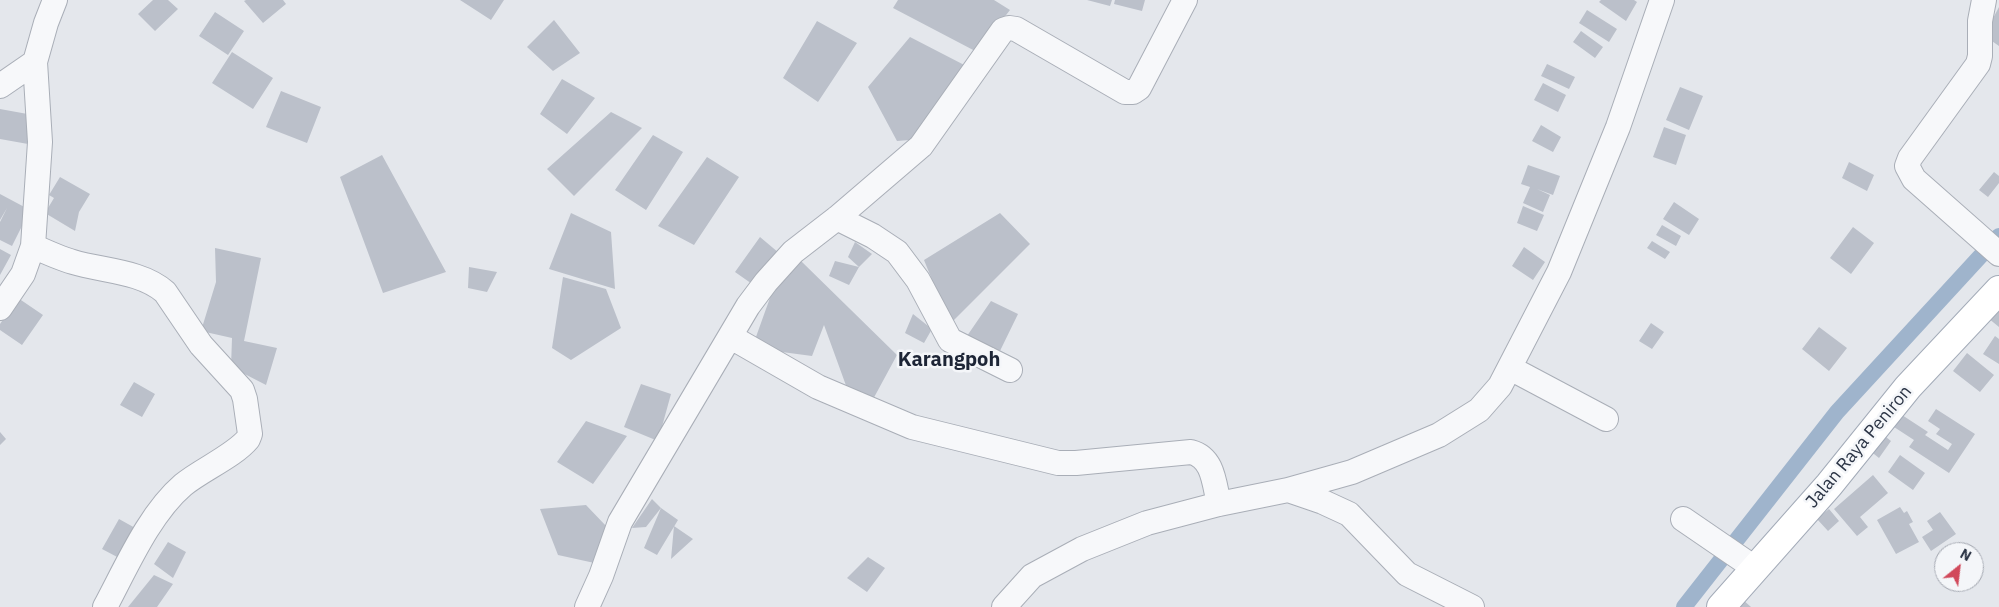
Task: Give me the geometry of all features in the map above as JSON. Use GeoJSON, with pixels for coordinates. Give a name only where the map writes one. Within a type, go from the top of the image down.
{"type":"FeatureCollection","features":[{"type":"Feature","properties":{"kind":"main road","name":"Jalan Raya Peniron"},"geometry":{"type":"LineString","coordinates":[[1721,607],[1740,557],[1829,485],[1908,386],[1999,290]]}},
{"type":"Feature","properties":{"kind":"street"},"geometry":{"type":"LineString","coordinates":[[0,308],[23,274],[33,246],[40,142],[35,62],[46,23],[55,0]]}},
{"type":"Feature","properties":{"kind":"street"},"geometry":{"type":"LineString","coordinates":[[587,607],[601,576],[620,522],[748,306],[766,282],[793,252],[837,218],[921,146],[1003,30],[1009,28],[1016,29],[1125,92],[1133,92],[1139,88],[1185,0]]}},
{"type":"Feature","properties":{"kind":"street"},"geometry":{"type":"LineString","coordinates":[[1004,607],[1032,576],[1082,550],[1147,523],[1220,504],[1288,490],[1352,472],[1439,436],[1479,410],[1500,386],[1559,272],[1618,127],[1662,0]]}},
{"type":"Feature","properties":{"kind":"street"},"geometry":{"type":"LineString","coordinates":[[1984,0],[1980,20],[1980,56],[1978,64],[1910,158],[1907,166],[1914,179],[1999,254]]}},
{"type":"Feature","properties":{"kind":"street"},"geometry":{"type":"LineString","coordinates":[[0,86],[35,62]]}},
{"type":"Feature","properties":{"kind":"street"},"geometry":{"type":"LineString","coordinates":[[837,218],[873,236],[897,252],[918,280],[950,340],[1010,370]]}},
{"type":"Feature","properties":{"kind":"street"},"geometry":{"type":"LineString","coordinates":[[33,246],[72,262],[146,279],[159,287],[165,292],[201,345],[238,384],[245,399],[250,434],[248,439],[193,477],[167,500],[156,514],[105,607]]}},
{"type":"Feature","properties":{"kind":"street"},"geometry":{"type":"LineString","coordinates":[[731,337],[818,387],[912,427],[1058,463],[1191,452],[1209,464],[1220,504]]}},
{"type":"Feature","properties":{"kind":"street"},"geometry":{"type":"LineString","coordinates":[[1510,368],[1606,419]]}},
{"type":"Feature","properties":{"kind":"street"},"geometry":{"type":"LineString","coordinates":[[1288,490],[1323,502],[1348,514],[1407,574],[1472,607]]}},
{"type":"Feature","properties":{"kind":"street"},"geometry":{"type":"LineString","coordinates":[[1683,519],[1740,557]]}},
{"type":"Feature","properties":{"kind":"building"},"geometry":{"type":"Polygon","coordinates":[[[153,0],[168,0],[178,9],[155,31],[138,14],[153,0]]]}},
{"type":"Feature","properties":{"kind":"building"},"geometry":{"type":"Polygon","coordinates":[[[283,0],[286,4],[263,23],[244,1],[283,0]]]}},
{"type":"Feature","properties":{"kind":"building"},"geometry":{"type":"Polygon","coordinates":[[[460,0],[504,0],[491,20],[460,0]]]}},
{"type":"Feature","properties":{"kind":"building"},"geometry":{"type":"Polygon","coordinates":[[[898,0],[994,0],[1010,10],[977,52],[893,8],[898,0]]]}},
{"type":"Feature","properties":{"kind":"building"},"geometry":{"type":"Polygon","coordinates":[[[1087,0],[1112,0],[1110,6],[1087,0]]]}},
{"type":"Feature","properties":{"kind":"building"},"geometry":{"type":"Polygon","coordinates":[[[1115,0],[1145,0],[1142,11],[1114,4],[1115,0]]]}},
{"type":"Feature","properties":{"kind":"building"},"geometry":{"type":"Polygon","coordinates":[[[1601,0],[1634,0],[1637,2],[1626,21],[1599,2],[1601,0]]]}},
{"type":"Feature","properties":{"kind":"building"},"geometry":{"type":"Polygon","coordinates":[[[1999,7],[1999,46],[1989,39],[1990,24],[1999,7]]]}},
{"type":"Feature","properties":{"kind":"building"},"geometry":{"type":"Polygon","coordinates":[[[1587,10],[1617,29],[1609,42],[1579,23],[1587,10]]]}},
{"type":"Feature","properties":{"kind":"building"},"geometry":{"type":"Polygon","coordinates":[[[215,12],[244,31],[228,55],[199,36],[215,12]]]}},
{"type":"Feature","properties":{"kind":"building"},"geometry":{"type":"Polygon","coordinates":[[[554,20],[580,53],[553,71],[527,47],[554,20]]]}},
{"type":"Feature","properties":{"kind":"building"},"geometry":{"type":"Polygon","coordinates":[[[817,21],[857,43],[818,102],[783,78],[817,21]]]}},
{"type":"Feature","properties":{"kind":"building"},"geometry":{"type":"Polygon","coordinates":[[[1581,31],[1603,47],[1595,58],[1573,42],[1581,31]]]}},
{"type":"Feature","properties":{"kind":"building"},"geometry":{"type":"Polygon","coordinates":[[[910,37],[972,69],[922,139],[897,141],[868,87],[910,37]]]}},
{"type":"Feature","properties":{"kind":"building"},"geometry":{"type":"Polygon","coordinates":[[[232,52],[273,78],[253,109],[212,83],[232,52]]]}},
{"type":"Feature","properties":{"kind":"building"},"geometry":{"type":"Polygon","coordinates":[[[1547,64],[1575,77],[1569,89],[1541,76],[1547,64]]]}},
{"type":"Feature","properties":{"kind":"building"},"geometry":{"type":"Polygon","coordinates":[[[562,79],[595,98],[567,134],[540,114],[562,79]]]}},
{"type":"Feature","properties":{"kind":"building"},"geometry":{"type":"Polygon","coordinates":[[[1543,83],[1566,95],[1558,112],[1534,100],[1543,83]]]}},
{"type":"Feature","properties":{"kind":"building"},"geometry":{"type":"Polygon","coordinates":[[[1680,87],[1703,96],[1689,130],[1666,120],[1680,87]]]}},
{"type":"Feature","properties":{"kind":"building"},"geometry":{"type":"Polygon","coordinates":[[[281,91],[321,107],[307,143],[266,127],[281,91]]]}},
{"type":"Feature","properties":{"kind":"building"},"geometry":{"type":"Polygon","coordinates":[[[0,109],[33,115],[28,144],[0,139],[0,109]]]}},
{"type":"Feature","properties":{"kind":"building"},"geometry":{"type":"Polygon","coordinates":[[[611,112],[642,128],[574,196],[547,169],[611,112]]]}},
{"type":"Feature","properties":{"kind":"building"},"geometry":{"type":"Polygon","coordinates":[[[1541,125],[1561,137],[1553,152],[1532,141],[1541,125]]]}},
{"type":"Feature","properties":{"kind":"building"},"geometry":{"type":"Polygon","coordinates":[[[1664,127],[1686,135],[1676,165],[1653,157],[1664,127]]]}},
{"type":"Feature","properties":{"kind":"building"},"geometry":{"type":"Polygon","coordinates":[[[653,135],[683,152],[646,210],[615,190],[653,135]]]}},
{"type":"Feature","properties":{"kind":"building"},"geometry":{"type":"Polygon","coordinates":[[[382,155],[446,272],[383,293],[340,177],[382,155]]]}},
{"type":"Feature","properties":{"kind":"building"},"geometry":{"type":"Polygon","coordinates":[[[707,157],[739,177],[694,245],[658,226],[707,157]]]}},
{"type":"Feature","properties":{"kind":"building"},"geometry":{"type":"Polygon","coordinates":[[[1849,162],[1874,175],[1867,191],[1842,178],[1849,162]]]}},
{"type":"Feature","properties":{"kind":"building"},"geometry":{"type":"Polygon","coordinates":[[[1528,165],[1560,176],[1553,195],[1537,189],[1550,195],[1543,212],[1523,203],[1530,187],[1521,184],[1528,165]]]}},
{"type":"Feature","properties":{"kind":"building"},"geometry":{"type":"Polygon","coordinates":[[[1994,172],[1999,176],[1999,183],[1988,197],[1979,190],[1994,172]]]}},
{"type":"Feature","properties":{"kind":"building"},"geometry":{"type":"Polygon","coordinates":[[[60,177],[90,194],[79,212],[75,231],[45,213],[54,198],[49,195],[60,177]]]}},
{"type":"Feature","properties":{"kind":"building"},"geometry":{"type":"Polygon","coordinates":[[[0,194],[30,210],[12,246],[0,240],[0,222],[7,208],[0,220],[0,194]]]}},
{"type":"Feature","properties":{"kind":"building"},"geometry":{"type":"Polygon","coordinates":[[[1674,202],[1699,219],[1689,235],[1663,219],[1674,202]]]}},
{"type":"Feature","properties":{"kind":"building"},"geometry":{"type":"Polygon","coordinates":[[[1523,206],[1544,215],[1537,231],[1517,223],[1523,206]]]}},
{"type":"Feature","properties":{"kind":"building"},"geometry":{"type":"Polygon","coordinates":[[[571,213],[611,232],[615,289],[549,269],[571,213]]]}},
{"type":"Feature","properties":{"kind":"building"},"geometry":{"type":"Polygon","coordinates":[[[1000,213],[1030,244],[950,324],[924,260],[1000,213]]]}},
{"type":"Feature","properties":{"kind":"building"},"geometry":{"type":"Polygon","coordinates":[[[1662,225],[1681,236],[1676,246],[1656,235],[1662,225]]]}},
{"type":"Feature","properties":{"kind":"building"},"geometry":{"type":"Polygon","coordinates":[[[1853,227],[1874,243],[1851,274],[1830,258],[1853,227]]]}},
{"type":"Feature","properties":{"kind":"building"},"geometry":{"type":"Polygon","coordinates":[[[760,237],[779,253],[755,286],[735,272],[760,237]]]}},
{"type":"Feature","properties":{"kind":"building"},"geometry":{"type":"Polygon","coordinates":[[[1652,241],[1670,252],[1665,259],[1647,248],[1652,241]]]}},
{"type":"Feature","properties":{"kind":"building"},"geometry":{"type":"Polygon","coordinates":[[[855,242],[872,254],[859,267],[848,257],[855,242]]]}},
{"type":"Feature","properties":{"kind":"building"},"geometry":{"type":"Polygon","coordinates":[[[1524,247],[1545,262],[1533,280],[1512,266],[1524,247]]]}},
{"type":"Feature","properties":{"kind":"building"},"geometry":{"type":"Polygon","coordinates":[[[215,248],[261,258],[244,341],[277,348],[266,385],[231,367],[232,338],[201,331],[216,282],[215,248]]]}},
{"type":"Feature","properties":{"kind":"building"},"geometry":{"type":"Polygon","coordinates":[[[0,249],[11,255],[0,275],[0,249]]]}},
{"type":"Feature","properties":{"kind":"building"},"geometry":{"type":"Polygon","coordinates":[[[801,261],[897,355],[871,403],[848,391],[824,325],[812,356],[752,348],[771,295],[801,261]]]}},
{"type":"Feature","properties":{"kind":"building"},"geometry":{"type":"Polygon","coordinates":[[[835,261],[859,267],[849,285],[829,276],[835,261]]]}},
{"type":"Feature","properties":{"kind":"building"},"geometry":{"type":"Polygon","coordinates":[[[469,267],[497,272],[487,292],[468,288],[469,267]]]}},
{"type":"Feature","properties":{"kind":"building"},"geometry":{"type":"Polygon","coordinates":[[[563,277],[606,289],[621,328],[571,360],[552,348],[563,277]]]}},
{"type":"Feature","properties":{"kind":"building"},"geometry":{"type":"Polygon","coordinates":[[[18,298],[43,315],[22,345],[0,330],[0,324],[18,298]]]}},
{"type":"Feature","properties":{"kind":"building"},"geometry":{"type":"Polygon","coordinates":[[[991,301],[1018,314],[999,353],[967,336],[991,301]]]}},
{"type":"Feature","properties":{"kind":"building"},"geometry":{"type":"Polygon","coordinates":[[[1999,303],[1999,327],[1988,318],[1999,303]]]}},
{"type":"Feature","properties":{"kind":"building"},"geometry":{"type":"Polygon","coordinates":[[[913,314],[932,329],[924,343],[905,333],[913,314]]]}},
{"type":"Feature","properties":{"kind":"building"},"geometry":{"type":"Polygon","coordinates":[[[1651,323],[1664,332],[1652,349],[1639,341],[1651,323]]]}},
{"type":"Feature","properties":{"kind":"building"},"geometry":{"type":"Polygon","coordinates":[[[1819,327],[1847,348],[1829,371],[1802,349],[1819,327]]]}},
{"type":"Feature","properties":{"kind":"building"},"geometry":{"type":"Polygon","coordinates":[[[1995,336],[1999,339],[1999,364],[1983,354],[1995,336]]]}},
{"type":"Feature","properties":{"kind":"building"},"geometry":{"type":"Polygon","coordinates":[[[1967,353],[1994,375],[1980,392],[1953,371],[1967,353]]]}},
{"type":"Feature","properties":{"kind":"building"},"geometry":{"type":"Polygon","coordinates":[[[134,382],[155,394],[142,417],[120,405],[134,382]]]}},
{"type":"Feature","properties":{"kind":"building"},"geometry":{"type":"Polygon","coordinates":[[[641,384],[671,394],[658,441],[624,427],[641,384]]]}},
{"type":"Feature","properties":{"kind":"building"},"geometry":{"type":"Polygon","coordinates":[[[1936,409],[1975,434],[1949,473],[1909,447],[1914,440],[1894,427],[1902,415],[1928,432],[1925,435],[1948,450],[1952,444],[1936,434],[1940,429],[1928,421],[1936,409]]]}},
{"type":"Feature","properties":{"kind":"building"},"geometry":{"type":"Polygon","coordinates":[[[586,421],[627,436],[593,484],[557,462],[586,421]]]}},
{"type":"Feature","properties":{"kind":"building"},"geometry":{"type":"Polygon","coordinates":[[[0,432],[6,439],[0,445],[0,432]]]}},
{"type":"Feature","properties":{"kind":"building"},"geometry":{"type":"Polygon","coordinates":[[[1881,433],[1891,441],[1879,458],[1869,450],[1881,433]]]}},
{"type":"Feature","properties":{"kind":"building"},"geometry":{"type":"Polygon","coordinates":[[[1900,455],[1925,473],[1913,490],[1888,472],[1900,455]]]}},
{"type":"Feature","properties":{"kind":"building"},"geometry":{"type":"Polygon","coordinates":[[[1873,475],[1888,493],[1860,517],[1868,527],[1857,536],[1834,509],[1873,475]]]}},
{"type":"Feature","properties":{"kind":"building"},"geometry":{"type":"Polygon","coordinates":[[[652,499],[661,508],[646,527],[632,528],[652,499]]]}},
{"type":"Feature","properties":{"kind":"building"},"geometry":{"type":"Polygon","coordinates":[[[586,505],[607,527],[599,564],[558,555],[540,509],[586,505]]]}},
{"type":"Feature","properties":{"kind":"building"},"geometry":{"type":"Polygon","coordinates":[[[1900,507],[1904,513],[1907,511],[1913,522],[1909,524],[1919,542],[1896,554],[1877,520],[1900,507]]]}},
{"type":"Feature","properties":{"kind":"building"},"geometry":{"type":"Polygon","coordinates":[[[661,508],[678,520],[657,555],[644,548],[661,508]]]}},
{"type":"Feature","properties":{"kind":"building"},"geometry":{"type":"Polygon","coordinates":[[[1829,509],[1839,521],[1828,531],[1817,519],[1829,509]]]}},
{"type":"Feature","properties":{"kind":"building"},"geometry":{"type":"Polygon","coordinates":[[[1940,512],[1956,534],[1944,542],[1934,542],[1934,549],[1931,551],[1922,537],[1933,530],[1927,521],[1940,512]]]}},
{"type":"Feature","properties":{"kind":"building"},"geometry":{"type":"Polygon","coordinates":[[[119,519],[137,529],[121,559],[102,549],[119,519]]]}},
{"type":"Feature","properties":{"kind":"building"},"geometry":{"type":"Polygon","coordinates":[[[674,526],[693,539],[671,559],[674,526]]]}},
{"type":"Feature","properties":{"kind":"building"},"geometry":{"type":"Polygon","coordinates":[[[168,542],[186,552],[173,578],[154,564],[168,542]]]}},
{"type":"Feature","properties":{"kind":"building"},"geometry":{"type":"Polygon","coordinates":[[[868,557],[885,568],[867,592],[847,578],[868,557]]]}},
{"type":"Feature","properties":{"kind":"building"},"geometry":{"type":"Polygon","coordinates":[[[154,575],[173,584],[157,607],[128,607],[154,575]]]}},
{"type":"Feature","properties":{"kind":"building"},"geometry":{"type":"Polygon","coordinates":[[[1742,599],[1751,607],[1734,607],[1742,599]]]}},
{"type":"Feature","properties":{"kind":"waterway"},"geometry":{"type":"LineString","coordinates":[[1684,607],[1837,412],[1999,236]]}},
{"type":"Feature","properties":{"kind":"district","name":"Karangpoh"},"geometry":{"type":"Point","coordinates":[949,360]}}]}
